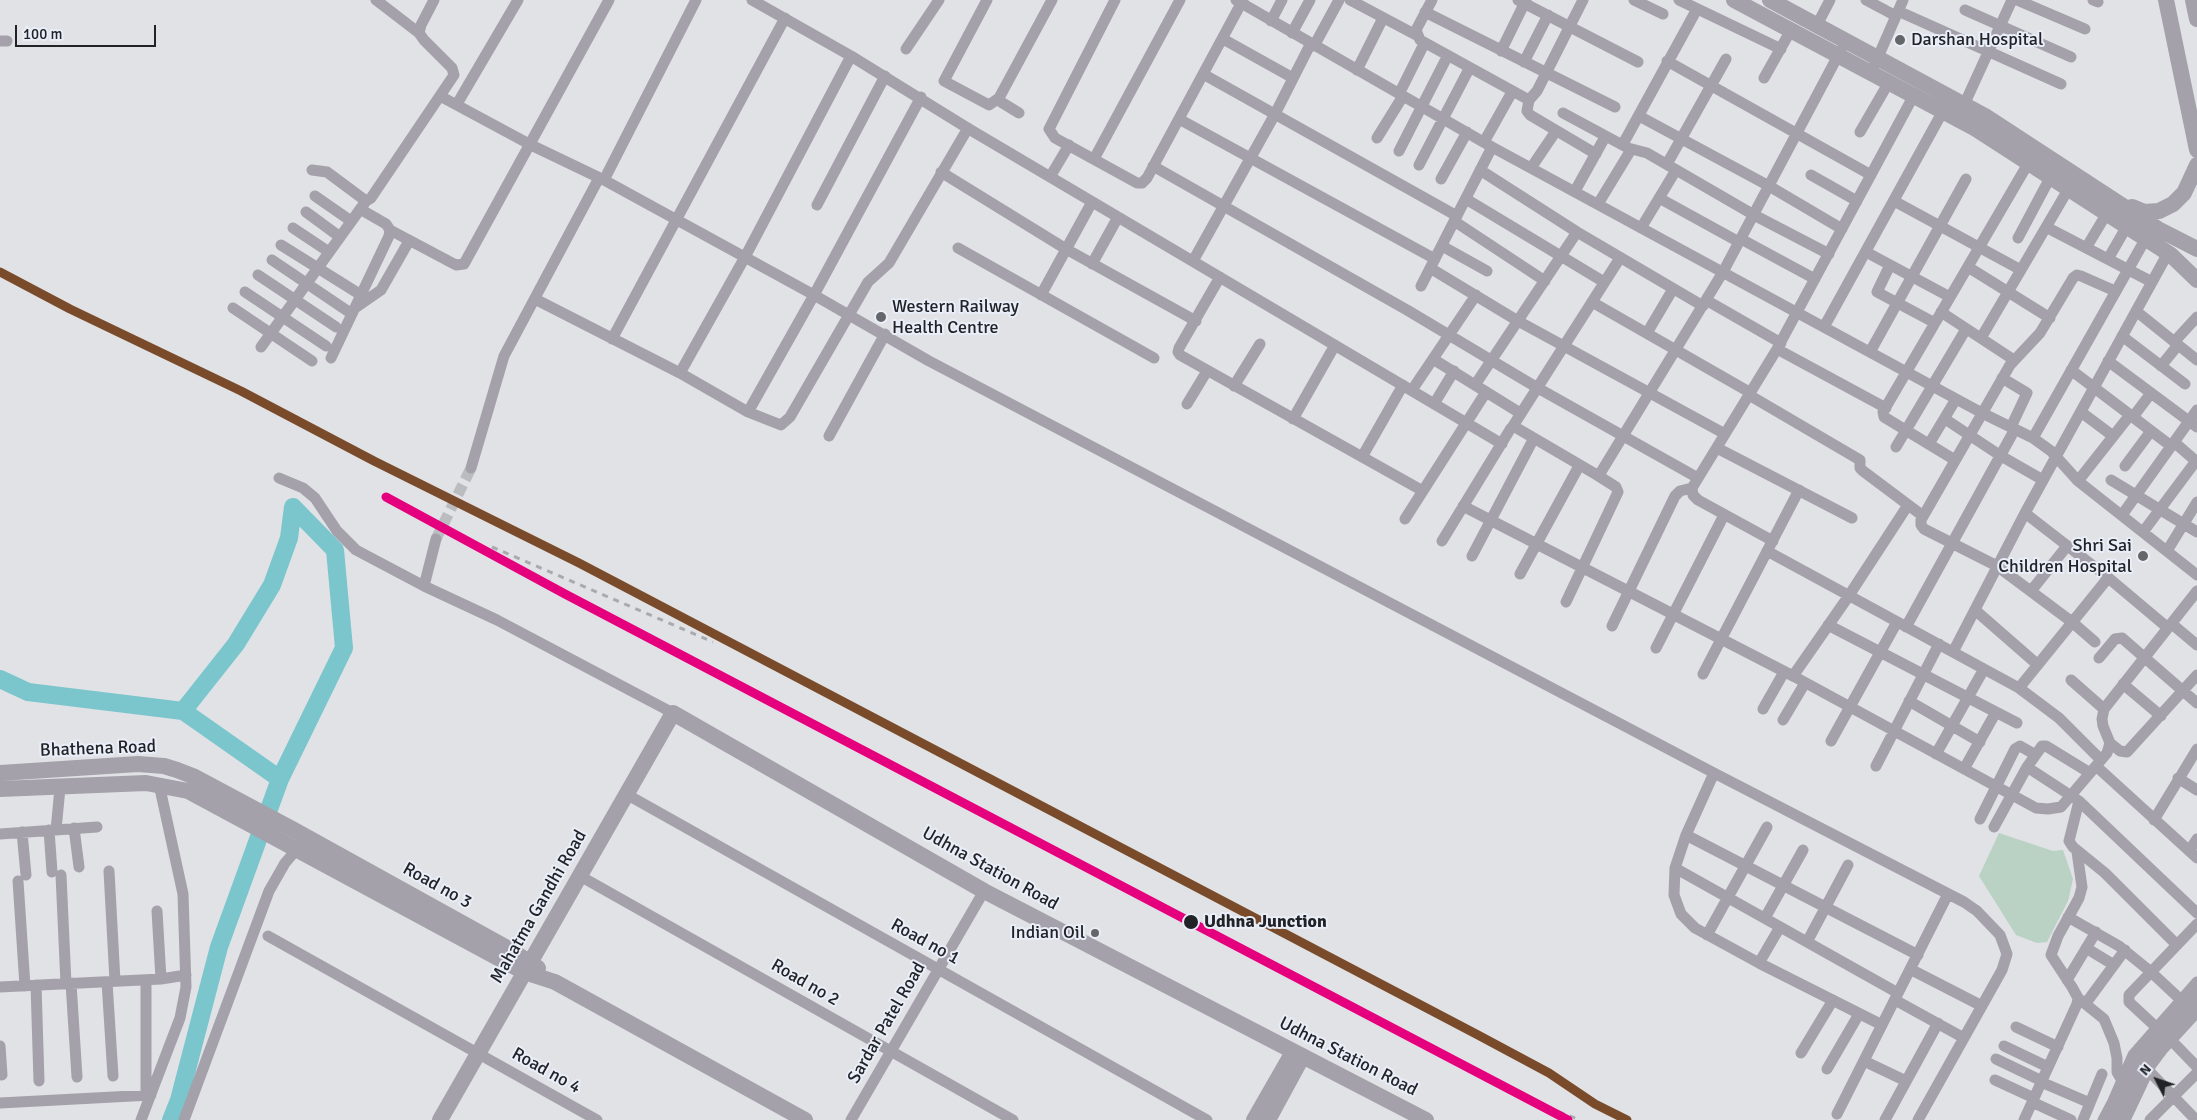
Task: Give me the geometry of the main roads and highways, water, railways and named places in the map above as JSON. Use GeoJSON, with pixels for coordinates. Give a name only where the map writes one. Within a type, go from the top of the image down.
{"type":"FeatureCollection","features":[{"type":"Feature","properties":{"kind":"waterway"},"geometry":{"type":"LineString","coordinates":[[0,679],[28,692],[183,711],[236,644],[272,585],[289,538],[293,507],[335,550],[344,648],[280,779],[219,947],[179,1100],[171,1120]]}},
{"type":"Feature","properties":{"kind":"waterway"},"geometry":{"type":"LineString","coordinates":[[183,711],[280,779]]}},
{"type":"Feature","properties":{"kind":"tunnel"},"geometry":{"type":"LineString","coordinates":[[436,539],[471,468]]}},
{"type":"Feature","properties":{"kind":"railway"},"geometry":{"type":"LineString","coordinates":[[0,272],[70,309],[241,391],[374,461],[579,563],[1478,1035],[1549,1073],[1595,1104],[1627,1120]]}},
{"type":"Feature","properties":{"kind":"railway"},"geometry":{"type":"LineString","coordinates":[[492,547],[713,642]]}},
{"type":"Feature","properties":{"kind":"railway"},"geometry":{"type":"LineString","coordinates":[[1536,1103],[1580,1120]]}},
{"type":"Feature","properties":{"kind":"place","name":"Darshan Hospital"},"geometry":{"type":"Point","coordinates":[1900,40]}},
{"type":"Feature","properties":{"kind":"place","name":"Western Railway Health Centre"},"geometry":{"type":"Point","coordinates":[881,317]}},
{"type":"Feature","properties":{"kind":"place","name":"Shri Sai Children Hospital"},"geometry":{"type":"Point","coordinates":[2143,556]}},
{"type":"Feature","properties":{"kind":"place","name":"Udhna Junction"},"geometry":{"type":"Point","coordinates":[1191,922]}},
{"type":"Feature","properties":{"kind":"place","name":"Indian Oil"},"geometry":{"type":"Point","coordinates":[1095,933]}}]}
